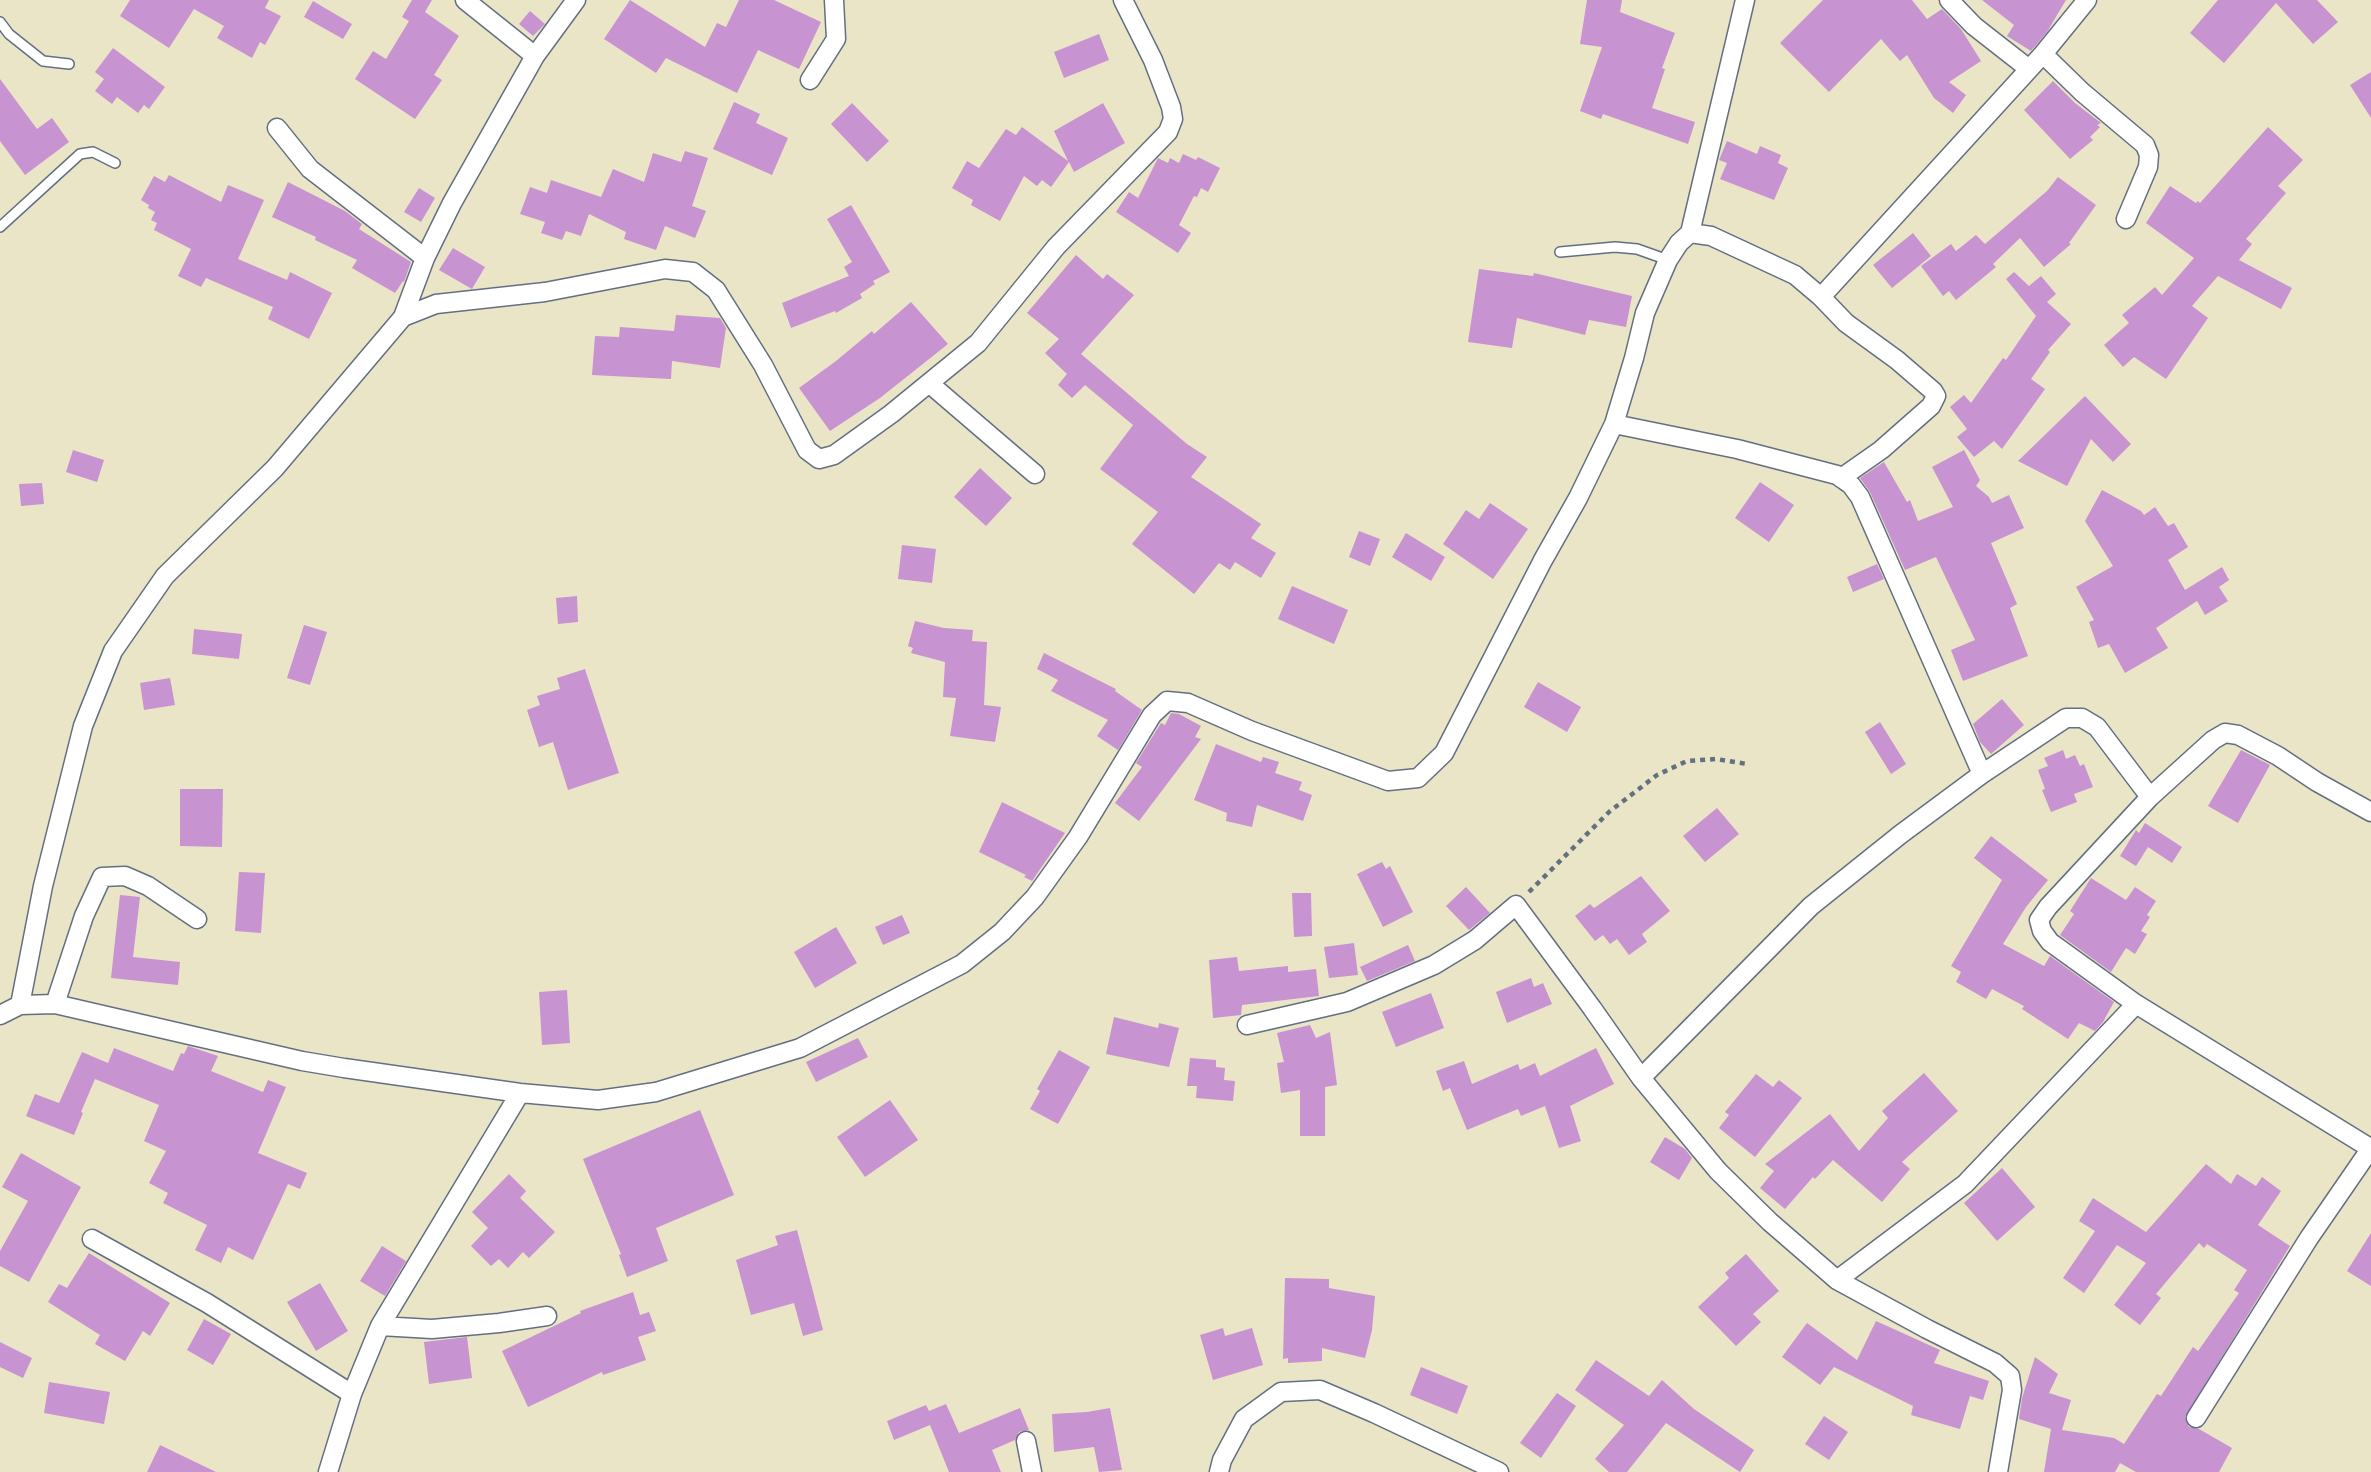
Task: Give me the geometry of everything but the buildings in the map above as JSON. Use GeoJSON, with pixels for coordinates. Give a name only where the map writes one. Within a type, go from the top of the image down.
{"type":"FeatureCollection","features":[{"type":"Feature","properties":{"kind":"street"},"geometry":{"type":"LineString","coordinates":[[465,0],[535,56]]}},
{"type":"Feature","properties":{"kind":"street"},"geometry":{"type":"LineString","coordinates":[[20,1005],[43,886],[83,726],[113,651],[165,576],[275,468],[403,317],[425,258],[452,203],[535,56],[576,0]]}},
{"type":"Feature","properties":{"kind":"street"},"geometry":{"type":"LineString","coordinates":[[810,80],[836,39],[834,0]]}},
{"type":"Feature","properties":{"kind":"street"},"geometry":{"type":"LineString","coordinates":[[403,317],[436,304],[545,292],[665,269],[693,272],[716,290],[763,365],[807,450],[819,459],[834,455],[930,384],[978,343],[1056,247],[1168,132],[1173,119],[1171,107],[1153,60],[1123,0]]}},
{"type":"Feature","properties":{"kind":"street"},"geometry":{"type":"LineString","coordinates":[[0,1015],[20,1005],[55,1004],[302,1062],[520,1093],[598,1100],[656,1092],[800,1048],[962,964],[1002,932],[1035,897],[1078,836],[1152,715],[1167,701],[1188,703],[1252,731],[1388,780],[1418,778],[1444,752],[1614,424],[1645,313],[1668,260],[1679,243],[1690,233],[1745,0]]}},
{"type":"Feature","properties":{"kind":"street"},"geometry":{"type":"LineString","coordinates":[[1949,0],[1974,26],[2029,69]]}},
{"type":"Feature","properties":{"kind":"street"},"geometry":{"type":"LineString","coordinates":[[1821,297],[2043,54],[2087,0]]}},
{"type":"Feature","properties":{"kind":"street"},"geometry":{"type":"LineString","coordinates":[[2043,54],[2082,92],[2145,145],[2149,155],[2148,167],[2126,219]]}},
{"type":"Feature","properties":{"kind":"street"},"geometry":{"type":"LineString","coordinates":[[277,128],[310,169],[425,258]]}},
{"type":"Feature","properties":{"kind":"street"},"geometry":{"type":"LineString","coordinates":[[1690,233],[1711,236],[1795,275],[1846,323],[1930,387],[1936,396],[1931,406],[1881,450],[1841,478]]}},
{"type":"Feature","properties":{"kind":"street"},"geometry":{"type":"LineString","coordinates":[[930,384],[1035,474]]}},
{"type":"Feature","properties":{"kind":"street"},"geometry":{"type":"LineString","coordinates":[[1614,424],[1737,449],[1837,475],[1851,485],[1860,497],[1982,774]]}},
{"type":"Feature","properties":{"kind":"street"},"geometry":{"type":"LineString","coordinates":[[1641,1078],[1811,906],[1982,774],[2066,718],[2082,718],[2097,727],[2150,797]]}},
{"type":"Feature","properties":{"kind":"street"},"geometry":{"type":"LineString","coordinates":[[2196,1418],[2308,1238],[2371,1148],[2136,1004],[2050,942],[2042,931],[2039,920],[2150,797],[2213,740],[2225,733],[2238,735],[2278,756],[2317,782],[2371,812]]}},
{"type":"Feature","properties":{"kind":"street"},"geometry":{"type":"LineString","coordinates":[[55,1004],[83,916],[102,877],[125,876],[148,886],[197,919]]}},
{"type":"Feature","properties":{"kind":"street"},"geometry":{"type":"LineString","coordinates":[[1247,1025],[1347,1002],[1434,965],[1475,940],[1516,905],[1641,1078],[1718,1171],[1770,1222],[1837,1280],[1995,1363],[2010,1376],[2012,1390],[1998,1472]]}},
{"type":"Feature","properties":{"kind":"street"},"geometry":{"type":"LineString","coordinates":[[1837,1280],[1965,1184],[2136,1004]]}},
{"type":"Feature","properties":{"kind":"street"},"geometry":{"type":"LineString","coordinates":[[328,1472],[352,1394],[380,1326],[520,1093]]}},
{"type":"Feature","properties":{"kind":"street"},"geometry":{"type":"LineString","coordinates":[[92,1239],[207,1303],[352,1394]]}},
{"type":"Feature","properties":{"kind":"street"},"geometry":{"type":"LineString","coordinates":[[380,1326],[432,1329],[478,1326],[547,1316]]}},
{"type":"Feature","properties":{"kind":"street"},"geometry":{"type":"LineString","coordinates":[[1219,1472],[1222,1460],[1244,1419],[1281,1392],[1320,1390],[1499,1472]]}},
{"type":"Feature","properties":{"kind":"street"},"geometry":{"type":"LineString","coordinates":[[1026,1441],[1032,1472]]}},
{"type":"Feature","properties":{"kind":"lane"},"geometry":{"type":"LineString","coordinates":[[0,22],[9,34],[43,61],[69,64]]}},
{"type":"Feature","properties":{"kind":"lane"},"geometry":{"type":"LineString","coordinates":[[0,227],[80,154],[93,152],[115,163]]}},
{"type":"Feature","properties":{"kind":"lane"},"geometry":{"type":"LineString","coordinates":[[1560,252],[1615,247],[1637,249],[1668,260]]}},
{"type":"Feature","properties":{"kind":"path"},"geometry":{"type":"LineString","coordinates":[[1516,905],[1609,813],[1657,775],[1687,761],[1716,759],[1747,764]]}}]}
